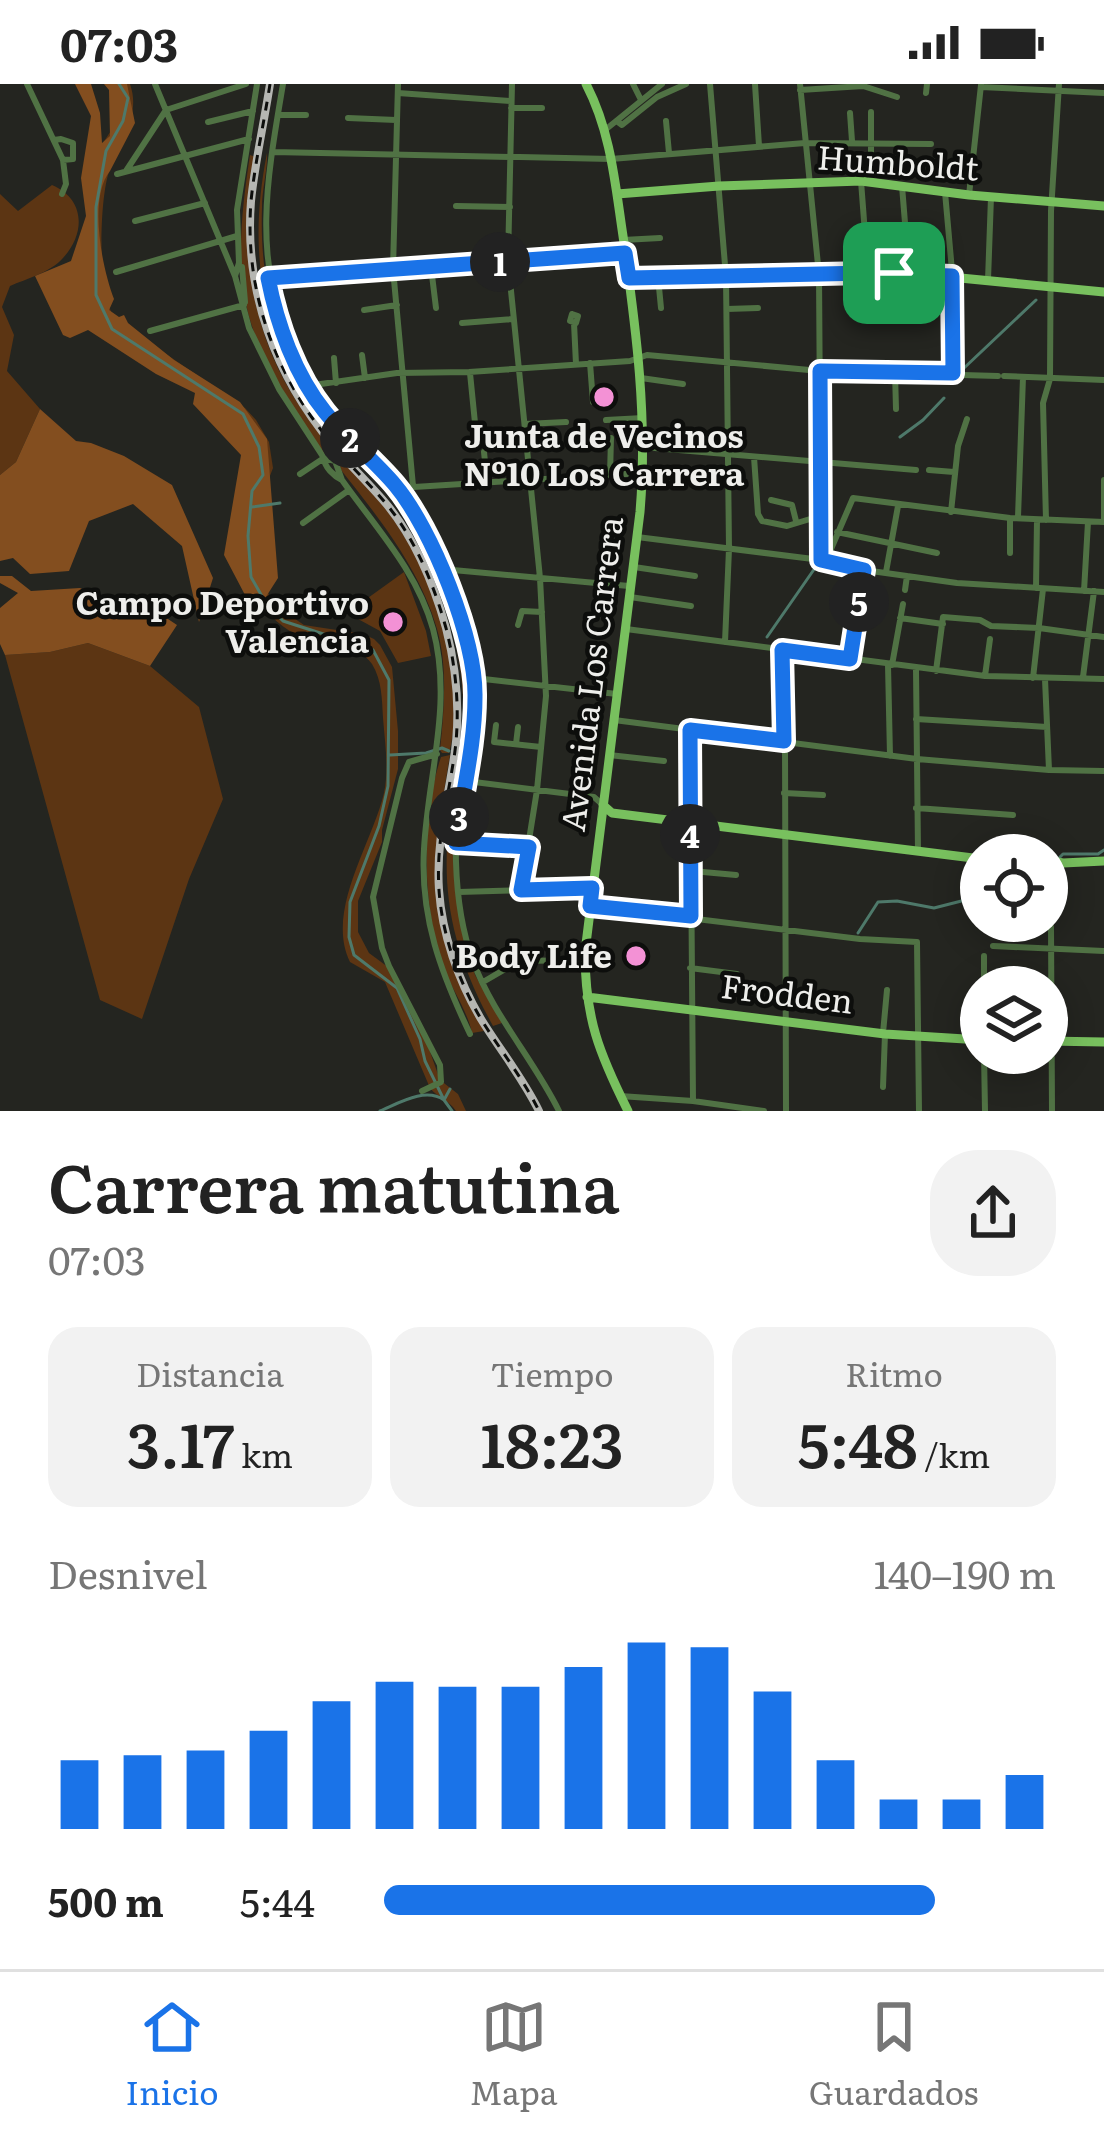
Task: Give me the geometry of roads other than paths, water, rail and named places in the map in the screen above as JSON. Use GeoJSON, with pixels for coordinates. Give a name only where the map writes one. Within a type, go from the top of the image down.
{"type":"FeatureCollection","features":[{"type":"Feature","properties":{"kind":"main road","name":"Avenida Los Carrera"},"geometry":{"type":"LineString","coordinates":[[586,84],[605,130],[617,194],[643,418],[634,567],[585,960],[596,1043],[628,1111]]}},
{"type":"Feature","properties":{"kind":"main road","name":"Humboldt"},"geometry":{"type":"LineString","coordinates":[[617,194],[866,182],[1104,206]]}},
{"type":"Feature","properties":{"kind":"main road"},"geometry":{"type":"LineString","coordinates":[[629,278],[909,273],[1104,292]]}},
{"type":"Feature","properties":{"kind":"main road"},"geometry":{"type":"LineString","coordinates":[[603,805],[612,813],[960,857]]}},
{"type":"Feature","properties":{"kind":"main road"},"geometry":{"type":"LineString","coordinates":[[1068,863],[1104,861]]}},
{"type":"Feature","properties":{"kind":"main road","name":"Frodden"},"geometry":{"type":"LineString","coordinates":[[587,997],[960,1039]]}},
{"type":"Feature","properties":{"kind":"main road"},"geometry":{"type":"LineString","coordinates":[[1068,1041],[1104,1042]]}},
{"type":"Feature","properties":{"kind":"street"},"geometry":{"type":"LineString","coordinates":[[27,84],[63,160],[66,184],[62,194]]}},
{"type":"Feature","properties":{"kind":"street"},"geometry":{"type":"LineString","coordinates":[[155,84],[235,276],[249,328],[279,389],[335,477],[342,480]]}},
{"type":"Feature","properties":{"kind":"street"},"geometry":{"type":"LineString","coordinates":[[246,84],[166,110],[122,173],[249,139]]}},
{"type":"Feature","properties":{"kind":"street"},"geometry":{"type":"LineString","coordinates":[[235,276],[237,210],[257,84]]}},
{"type":"Feature","properties":{"kind":"street"},"geometry":{"type":"LineString","coordinates":[[283,84],[266,203],[268,278],[280,324],[307,386],[326,413],[398,488],[442,569],[475,677],[473,730],[456,843],[467,944],[483,982],[560,1111]]}},
{"type":"Feature","properties":{"kind":"street"},"geometry":{"type":"LineString","coordinates":[[512,84],[508,261],[546,685],[537,790],[521,890]]}},
{"type":"Feature","properties":{"kind":"street"},"geometry":{"type":"LineString","coordinates":[[633,84],[641,100]]}},
{"type":"Feature","properties":{"kind":"street"},"geometry":{"type":"LineString","coordinates":[[605,130],[662,84]]}},
{"type":"Feature","properties":{"kind":"street"},"geometry":{"type":"LineString","coordinates":[[617,122],[622,124],[657,97],[686,84]]}},
{"type":"Feature","properties":{"kind":"street"},"geometry":{"type":"LineString","coordinates":[[710,84],[727,309],[725,641]]}},
{"type":"Feature","properties":{"kind":"street"},"geometry":{"type":"LineString","coordinates":[[754,84],[759,146]]}},
{"type":"Feature","properties":{"kind":"street"},"geometry":{"type":"LineString","coordinates":[[821,560],[819,275],[800,87],[863,86],[897,97]]}},
{"type":"Feature","properties":{"kind":"street"},"geometry":{"type":"LineString","coordinates":[[969,195],[981,86],[1104,93]]}},
{"type":"Feature","properties":{"kind":"street"},"geometry":{"type":"LineString","coordinates":[[1033,678],[1039,628],[1043,403],[1050,379],[1051,202],[1059,87]]}},
{"type":"Feature","properties":{"kind":"street"},"geometry":{"type":"LineString","coordinates":[[413,486],[393,269],[398,89],[542,108]]}},
{"type":"Feature","properties":{"kind":"street"},"geometry":{"type":"LineString","coordinates":[[208,122],[253,111]]}},
{"type":"Feature","properties":{"kind":"street"},"geometry":{"type":"LineString","coordinates":[[850,112],[851,141]]}},
{"type":"Feature","properties":{"kind":"street"},"geometry":{"type":"LineString","coordinates":[[868,273],[866,182],[872,112]]}},
{"type":"Feature","properties":{"kind":"street"},"geometry":{"type":"LineString","coordinates":[[278,115],[306,115]]}},
{"type":"Feature","properties":{"kind":"street"},"geometry":{"type":"LineString","coordinates":[[348,118],[396,120]]}},
{"type":"Feature","properties":{"kind":"street"},"geometry":{"type":"LineString","coordinates":[[666,121],[669,153]]}},
{"type":"Feature","properties":{"kind":"street"},"geometry":{"type":"LineString","coordinates":[[54,140],[73,143],[73,159],[63,160]]}},
{"type":"Feature","properties":{"kind":"street"},"geometry":{"type":"LineString","coordinates":[[273,152],[611,159],[805,143],[931,144]]}},
{"type":"Feature","properties":{"kind":"street"},"geometry":{"type":"LineString","coordinates":[[902,186],[909,273]]}},
{"type":"Feature","properties":{"kind":"street"},"geometry":{"type":"LineString","coordinates":[[945,191],[953,373]]}},
{"type":"Feature","properties":{"kind":"street"},"geometry":{"type":"LineString","coordinates":[[988,280],[991,197]]}},
{"type":"Feature","properties":{"kind":"street"},"geometry":{"type":"LineString","coordinates":[[135,221],[206,202]]}},
{"type":"Feature","properties":{"kind":"street"},"geometry":{"type":"LineString","coordinates":[[456,206],[510,207]]}},
{"type":"Feature","properties":{"kind":"street"},"geometry":{"type":"LineString","coordinates":[[623,240],[660,238]]}},
{"type":"Feature","properties":{"kind":"street"},"geometry":{"type":"LineString","coordinates":[[116,272],[237,240]]}},
{"type":"Feature","properties":{"kind":"street"},"geometry":{"type":"LineString","coordinates":[[237,240],[244,305]]}},
{"type":"Feature","properties":{"kind":"street"},"geometry":{"type":"LineString","coordinates":[[268,278],[625,253]]}},
{"type":"Feature","properties":{"kind":"street"},"geometry":{"type":"LineString","coordinates":[[431,267],[436,308]]}},
{"type":"Feature","properties":{"kind":"street"},"geometry":{"type":"LineString","coordinates":[[893,302],[894,273]]}},
{"type":"Feature","properties":{"kind":"street"},"geometry":{"type":"LineString","coordinates":[[658,278],[661,308]]}},
{"type":"Feature","properties":{"kind":"street"},"geometry":{"type":"LineString","coordinates":[[867,302],[918,302]]}},
{"type":"Feature","properties":{"kind":"street"},"geometry":{"type":"LineString","coordinates":[[150,331],[244,305]]}},
{"type":"Feature","properties":{"kind":"street"},"geometry":{"type":"LineString","coordinates":[[364,310],[397,305]]}},
{"type":"Feature","properties":{"kind":"street"},"geometry":{"type":"LineString","coordinates":[[727,309],[758,308]]}},
{"type":"Feature","properties":{"kind":"street"},"geometry":{"type":"LineString","coordinates":[[462,323],[513,318]]}},
{"type":"Feature","properties":{"kind":"street"},"geometry":{"type":"LineString","coordinates":[[574,323],[576,364]]}},
{"type":"Feature","properties":{"kind":"street"},"geometry":{"type":"LineString","coordinates":[[362,356],[365,378]]}},
{"type":"Feature","properties":{"kind":"street"},"geometry":{"type":"LineString","coordinates":[[307,386],[647,356],[820,371],[1104,380]]}},
{"type":"Feature","properties":{"kind":"street"},"geometry":{"type":"LineString","coordinates":[[334,358],[336,382]]}},
{"type":"Feature","properties":{"kind":"street"},"geometry":{"type":"LineString","coordinates":[[590,363],[592,402]]}},
{"type":"Feature","properties":{"kind":"street"},"geometry":{"type":"LineString","coordinates":[[470,372],[475,423]]}},
{"type":"Feature","properties":{"kind":"street"},"geometry":{"type":"LineString","coordinates":[[895,372],[896,409]]}},
{"type":"Feature","properties":{"kind":"street"},"geometry":{"type":"LineString","coordinates":[[1010,553],[1023,377]]}},
{"type":"Feature","properties":{"kind":"street"},"geometry":{"type":"LineString","coordinates":[[641,378],[683,384]]}},
{"type":"Feature","properties":{"kind":"street"},"geometry":{"type":"LineString","coordinates":[[606,420],[643,418]]}},
{"type":"Feature","properties":{"kind":"street"},"geometry":{"type":"LineString","coordinates":[[951,512],[958,446],[967,419]]}},
{"type":"Feature","properties":{"kind":"street"},"geometry":{"type":"LineString","coordinates":[[525,424],[566,422]]}},
{"type":"Feature","properties":{"kind":"street"},"geometry":{"type":"LineString","coordinates":[[610,475],[611,438]]}},
{"type":"Feature","properties":{"kind":"street"},"geometry":{"type":"LineString","coordinates":[[347,451],[354,443]]}},
{"type":"Feature","properties":{"kind":"street"},"geometry":{"type":"LineString","coordinates":[[643,447],[916,470]]}},
{"type":"Feature","properties":{"kind":"street"},"geometry":{"type":"LineString","coordinates":[[484,452],[487,481]]}},
{"type":"Feature","properties":{"kind":"street"},"geometry":{"type":"LineString","coordinates":[[754,457],[760,519],[784,526],[820,516]]}},
{"type":"Feature","properties":{"kind":"street"},"geometry":{"type":"LineString","coordinates":[[300,474],[324,458],[337,460],[342,480],[409,572],[433,627],[442,693],[424,850],[428,921],[470,1034]]}},
{"type":"Feature","properties":{"kind":"street"},"geometry":{"type":"LineString","coordinates":[[929,470],[954,472]]}},
{"type":"Feature","properties":{"kind":"street"},"geometry":{"type":"LineString","coordinates":[[398,488],[642,473]]}},
{"type":"Feature","properties":{"kind":"street"},"geometry":{"type":"LineString","coordinates":[[821,560],[828,556],[853,498],[1014,519],[1104,522],[1104,480]]}},
{"type":"Feature","properties":{"kind":"street"},"geometry":{"type":"LineString","coordinates":[[303,523],[349,490]]}},
{"type":"Feature","properties":{"kind":"street"},"geometry":{"type":"LineString","coordinates":[[771,500],[792,505],[796,523]]}},
{"type":"Feature","properties":{"kind":"street"},"geometry":{"type":"LineString","coordinates":[[886,572],[898,506]]}},
{"type":"Feature","properties":{"kind":"street"},"geometry":{"type":"LineString","coordinates":[[1083,679],[1088,521]]}},
{"type":"Feature","properties":{"kind":"street"},"geometry":{"type":"LineString","coordinates":[[837,532],[937,553]]}},
{"type":"Feature","properties":{"kind":"street"},"geometry":{"type":"LineString","coordinates":[[637,537],[957,583],[1104,592]]}},
{"type":"Feature","properties":{"kind":"street"},"geometry":{"type":"LineString","coordinates":[[634,567],[695,576]]}},
{"type":"Feature","properties":{"kind":"street"},"geometry":{"type":"LineString","coordinates":[[442,569],[540,578],[691,606]]}},
{"type":"Feature","properties":{"kind":"street"},"geometry":{"type":"LineString","coordinates":[[850,659],[864,570]]}},
{"type":"Feature","properties":{"kind":"street"},"geometry":{"type":"LineString","coordinates":[[905,590],[907,576]]}},
{"type":"Feature","properties":{"kind":"street"},"geometry":{"type":"LineString","coordinates":[[890,755],[890,665],[903,604]]}},
{"type":"Feature","properties":{"kind":"street"},"geometry":{"type":"LineString","coordinates":[[858,610],[880,614]]}},
{"type":"Feature","properties":{"kind":"street"},"geometry":{"type":"LineString","coordinates":[[518,625],[520,611],[542,612]]}},
{"type":"Feature","properties":{"kind":"street"},"geometry":{"type":"LineString","coordinates":[[900,618],[980,620],[992,626],[1104,637]]}},
{"type":"Feature","properties":{"kind":"street"},"geometry":{"type":"LineString","coordinates":[[936,671],[943,621]]}},
{"type":"Feature","properties":{"kind":"street"},"geometry":{"type":"LineString","coordinates":[[626,628],[916,669],[1104,679],[1104,693]]}},
{"type":"Feature","properties":{"kind":"street"},"geometry":{"type":"LineString","coordinates":[[985,676],[990,639]]}},
{"type":"Feature","properties":{"kind":"street"},"geometry":{"type":"LineString","coordinates":[[782,650],[786,1111]]}},
{"type":"Feature","properties":{"kind":"street"},"geometry":{"type":"LineString","coordinates":[[916,669],[918,853]]}},
{"type":"Feature","properties":{"kind":"street"},"geometry":{"type":"LineString","coordinates":[[475,677],[616,694]]}},
{"type":"Feature","properties":{"kind":"street"},"geometry":{"type":"LineString","coordinates":[[1045,679],[1049,770]]}},
{"type":"Feature","properties":{"kind":"street"},"geometry":{"type":"LineString","coordinates":[[916,719],[1047,728]]}},
{"type":"Feature","properties":{"kind":"street"},"geometry":{"type":"LineString","coordinates":[[614,720],[917,759],[1104,771]]}},
{"type":"Feature","properties":{"kind":"street"},"geometry":{"type":"LineString","coordinates":[[496,725],[494,742],[541,747]]}},
{"type":"Feature","properties":{"kind":"street"},"geometry":{"type":"LineString","coordinates":[[515,744],[518,727]]}},
{"type":"Feature","properties":{"kind":"street"},"geometry":{"type":"LineString","coordinates":[[690,730],[693,1101]]}},
{"type":"Feature","properties":{"kind":"street"},"geometry":{"type":"LineString","coordinates":[[422,1090],[441,1082],[440,1065],[382,948],[373,897],[402,778],[409,763],[437,754]]}},
{"type":"Feature","properties":{"kind":"street"},"geometry":{"type":"LineString","coordinates":[[609,754],[664,761]]}},
{"type":"Feature","properties":{"kind":"street"},"geometry":{"type":"LineString","coordinates":[[466,782],[594,797],[603,805]]}},
{"type":"Feature","properties":{"kind":"street"},"geometry":{"type":"LineString","coordinates":[[784,793],[823,795]]}},
{"type":"Feature","properties":{"kind":"street"},"geometry":{"type":"LineString","coordinates":[[916,808],[1013,815]]}},
{"type":"Feature","properties":{"kind":"street"},"geometry":{"type":"LineString","coordinates":[[456,843],[529,847]]}},
{"type":"Feature","properties":{"kind":"street"},"geometry":{"type":"LineString","coordinates":[[691,870],[736,875]]}},
{"type":"Feature","properties":{"kind":"street"},"geometry":{"type":"LineString","coordinates":[[459,892],[592,888]]}},
{"type":"Feature","properties":{"kind":"street"},"geometry":{"type":"LineString","coordinates":[[590,906],[917,942],[919,1111]]}},
{"type":"Feature","properties":{"kind":"street"},"geometry":{"type":"LineString","coordinates":[[1050,942],[1050,966]]}},
{"type":"Feature","properties":{"kind":"street"},"geometry":{"type":"LineString","coordinates":[[992,946],[1104,951]]}},
{"type":"Feature","properties":{"kind":"street"},"geometry":{"type":"LineString","coordinates":[[984,956],[984,966]]}},
{"type":"Feature","properties":{"kind":"street"},"geometry":{"type":"LineString","coordinates":[[483,982],[519,961],[585,960]]}},
{"type":"Feature","properties":{"kind":"street"},"geometry":{"type":"LineString","coordinates":[[690,968],[737,974]]}},
{"type":"Feature","properties":{"kind":"street"},"geometry":{"type":"LineString","coordinates":[[883,1087],[887,990]]}},
{"type":"Feature","properties":{"kind":"street"},"geometry":{"type":"LineString","coordinates":[[984,1074],[985,1111]]}},
{"type":"Feature","properties":{"kind":"street"},"geometry":{"type":"LineString","coordinates":[[1050,1074],[1052,1111]]}},
{"type":"Feature","properties":{"kind":"street"},"geometry":{"type":"LineString","coordinates":[[620,1096],[764,1111]]}},
{"type":"Feature","properties":{"kind":"waterway"},"geometry":{"type":"LineString","coordinates":[[119,84],[128,98],[123,121],[106,151],[96,207],[96,295],[112,329],[243,414],[259,447],[263,475],[252,491],[251,577],[267,605],[283,621],[373,650],[389,680],[388,786],[379,826],[350,902],[349,937],[354,955],[397,988],[425,1061],[452,1111]]}},
{"type":"Feature","properties":{"kind":"waterway"},"geometry":{"type":"LineString","coordinates":[[963,369],[1036,300]]}},
{"type":"Feature","properties":{"kind":"waterway"},"geometry":{"type":"LineString","coordinates":[[900,437],[944,398]]}},
{"type":"Feature","properties":{"kind":"waterway"},"geometry":{"type":"LineString","coordinates":[[252,507],[280,503]]}},
{"type":"Feature","properties":{"kind":"waterway"},"geometry":{"type":"LineString","coordinates":[[767,637],[815,568]]}},
{"type":"Feature","properties":{"kind":"waterway"},"geometry":{"type":"LineString","coordinates":[[390,755],[449,751]]}},
{"type":"Feature","properties":{"kind":"waterway"},"geometry":{"type":"LineString","coordinates":[[1068,854],[1104,850]]}},
{"type":"Feature","properties":{"kind":"waterway"},"geometry":{"type":"LineString","coordinates":[[858,933],[878,902],[934,908],[960,901]]}},
{"type":"Feature","properties":{"kind":"waterway"},"geometry":{"type":"LineString","coordinates":[[380,1111],[420,1096],[444,1100],[450,1089]]}},
{"type":"Feature","properties":{"kind":"tunnel"},"geometry":{"type":"LineString","coordinates":[[338,459],[347,451]]}},
{"type":"Feature","properties":{"kind":"railway"},"geometry":{"type":"LineString","coordinates":[[270,84],[251,201],[250,234],[259,300],[295,390],[333,445],[398,520],[436,596],[453,661],[457,713],[439,857],[444,923],[458,973],[473,1004],[539,1111]]}},
{"type":"Feature","properties":{"kind":"place","name":"Junta de Vecinos Nº10 Los Carrera"},"geometry":{"type":"Point","coordinates":[604,397]}},
{"type":"Feature","properties":{"kind":"place","name":"Campo Deportivo Valencia"},"geometry":{"type":"Point","coordinates":[393,622]}},
{"type":"Feature","properties":{"kind":"place","name":"Body Life"},"geometry":{"type":"Point","coordinates":[636,956]}}]}
